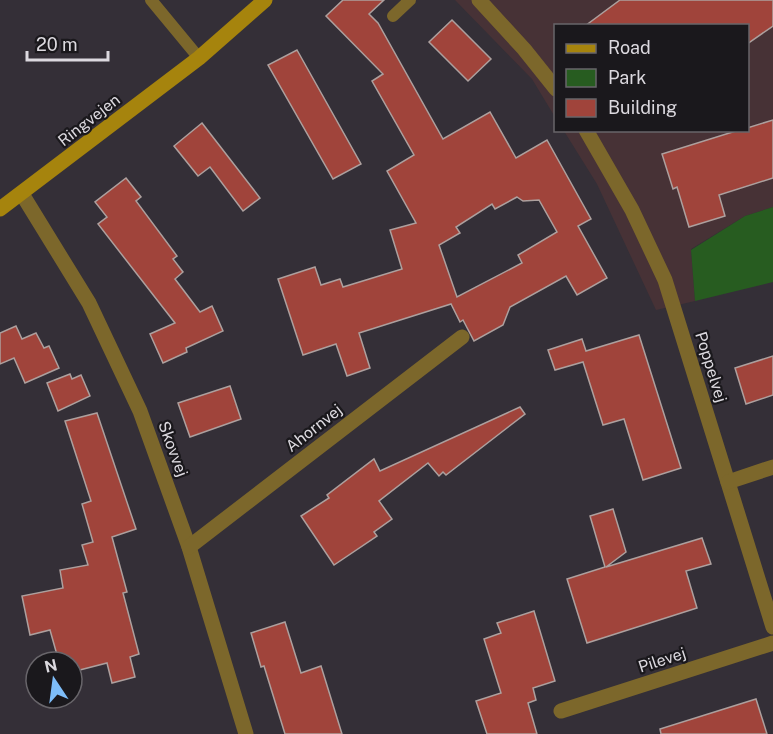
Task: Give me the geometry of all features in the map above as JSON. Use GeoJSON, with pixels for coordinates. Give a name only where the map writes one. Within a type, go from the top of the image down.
{"type":"FeatureCollection","features":[{"type":"Feature","properties":{"kind":"main road","name":"Ringvejen"},"geometry":{"type":"LineString","coordinates":[[0,209],[199,58],[265,0]]}},
{"type":"Feature","properties":{"kind":"street"},"geometry":{"type":"LineString","coordinates":[[479,0],[524,49],[554,88]]}},
{"type":"Feature","properties":{"kind":"street","name":"Poppelvej"},"geometry":{"type":"LineString","coordinates":[[587,132],[633,210],[665,280],[773,627]]}},
{"type":"Feature","properties":{"kind":"street","name":"Skovvej"},"geometry":{"type":"LineString","coordinates":[[22,194],[89,303],[140,411],[189,548],[246,734]]}},
{"type":"Feature","properties":{"kind":"street","name":"Ahornvej"},"geometry":{"type":"LineString","coordinates":[[189,548],[462,336]]}},
{"type":"Feature","properties":{"kind":"street"},"geometry":{"type":"LineString","coordinates":[[728,482],[773,467]]}},
{"type":"Feature","properties":{"kind":"street","name":"Pilevej"},"geometry":{"type":"LineString","coordinates":[[561,711],[773,643]]}},
{"type":"Feature","properties":{"kind":"lane"},"geometry":{"type":"LineString","coordinates":[[151,0],[199,58]]}},
{"type":"Feature","properties":{"kind":"lane"},"geometry":{"type":"LineString","coordinates":[[393,16],[410,0]]}},
{"type":"Feature","properties":{"kind":"shaded area"},"geometry":{"type":"Polygon","coordinates":[[[455,0],[773,0],[773,207],[745,216],[691,249],[695,301],[656,310],[597,184],[565,132],[749,132],[749,24],[554,24],[554,115],[532,79],[455,0]]]}},
{"type":"Feature","properties":{"kind":"green space"},"geometry":{"type":"Polygon","coordinates":[[[773,207],[773,282],[695,301],[691,250],[745,216],[773,207]]]}},
{"type":"Feature","properties":{"kind":"building"},"geometry":{"type":"Polygon","coordinates":[[[343,0],[384,0],[369,14],[378,23],[443,139],[490,112],[516,158],[547,140],[591,219],[578,226],[607,278],[577,295],[566,276],[510,307],[503,325],[474,341],[463,320],[460,322],[451,304],[359,333],[370,368],[347,376],[336,344],[303,355],[278,279],[315,267],[321,285],[340,279],[343,287],[402,269],[390,230],[416,223],[387,171],[414,155],[372,81],[383,74],[326,16],[343,0]],[[517,197],[495,209],[492,204],[456,227],[460,233],[439,245],[457,297],[522,263],[518,255],[557,232],[539,200],[523,201],[517,197]]]}},
{"type":"Feature","properties":{"kind":"building"},"geometry":{"type":"Polygon","coordinates":[[[620,0],[773,0],[773,26],[749,43],[749,24],[588,24],[620,0]]]}},
{"type":"Feature","properties":{"kind":"building"},"geometry":{"type":"Polygon","coordinates":[[[452,20],[491,59],[468,81],[429,42],[452,20]]]}},
{"type":"Feature","properties":{"kind":"building"},"geometry":{"type":"Polygon","coordinates":[[[297,50],[361,164],[333,179],[268,65],[297,50]]]}},
{"type":"Feature","properties":{"kind":"building"},"geometry":{"type":"Polygon","coordinates":[[[773,120],[773,178],[719,195],[725,216],[689,227],[677,187],[673,189],[662,154],[733,132],[749,132],[749,127],[773,120]]]}},
{"type":"Feature","properties":{"kind":"building"},"geometry":{"type":"Polygon","coordinates":[[[202,123],[260,198],[243,211],[210,167],[198,176],[174,146],[202,123]]]}},
{"type":"Feature","properties":{"kind":"building"},"geometry":{"type":"Polygon","coordinates":[[[126,178],[141,197],[136,201],[177,256],[173,259],[183,272],[175,279],[200,312],[212,306],[223,331],[186,348],[187,352],[163,363],[150,334],[175,323],[98,224],[107,217],[95,202],[126,178]]]}},
{"type":"Feature","properties":{"kind":"building"},"geometry":{"type":"Polygon","coordinates":[[[16,326],[22,339],[36,333],[44,348],[49,346],[59,368],[25,383],[14,358],[0,364],[0,333],[16,326]]]}},
{"type":"Feature","properties":{"kind":"building"},"geometry":{"type":"Polygon","coordinates":[[[639,335],[681,468],[643,480],[624,419],[603,425],[583,362],[555,370],[548,350],[582,339],[586,351],[639,335]]]}},
{"type":"Feature","properties":{"kind":"building"},"geometry":{"type":"Polygon","coordinates":[[[773,356],[773,395],[746,404],[735,368],[773,356]]]}},
{"type":"Feature","properties":{"kind":"building"},"geometry":{"type":"Polygon","coordinates":[[[70,374],[72,379],[81,375],[90,396],[58,411],[47,383],[70,374]]]}},
{"type":"Feature","properties":{"kind":"building"},"geometry":{"type":"Polygon","coordinates":[[[230,386],[241,419],[190,437],[178,403],[230,386]]]}},
{"type":"Feature","properties":{"kind":"building"},"geometry":{"type":"Polygon","coordinates":[[[520,407],[525,414],[446,475],[443,472],[439,476],[428,463],[379,501],[392,519],[374,532],[377,536],[334,565],[301,516],[329,498],[327,495],[374,459],[380,471],[520,407]]]}},
{"type":"Feature","properties":{"kind":"building"},"geometry":{"type":"Polygon","coordinates":[[[97,413],[136,529],[112,537],[127,592],[123,593],[139,654],[130,657],[135,677],[112,683],[107,663],[84,669],[84,650],[56,650],[50,630],[30,635],[22,596],[63,588],[60,570],[88,565],[82,545],[93,542],[82,504],[91,501],[65,421],[97,413]]]}},
{"type":"Feature","properties":{"kind":"building"},"geometry":{"type":"Polygon","coordinates":[[[613,509],[626,552],[606,567],[702,538],[711,564],[686,571],[697,608],[587,643],[567,579],[605,567],[590,516],[613,509]]]}},
{"type":"Feature","properties":{"kind":"building"},"geometry":{"type":"Polygon","coordinates":[[[534,611],[555,681],[533,688],[536,700],[528,703],[537,734],[487,734],[476,701],[501,693],[484,639],[501,633],[497,623],[534,611]]]}},
{"type":"Feature","properties":{"kind":"building"},"geometry":{"type":"Polygon","coordinates":[[[285,622],[301,673],[321,666],[342,734],[285,734],[251,633],[285,622]]]}},
{"type":"Feature","properties":{"kind":"building"},"geometry":{"type":"Polygon","coordinates":[[[756,699],[767,734],[661,734],[660,729],[756,699]]]}}]}
